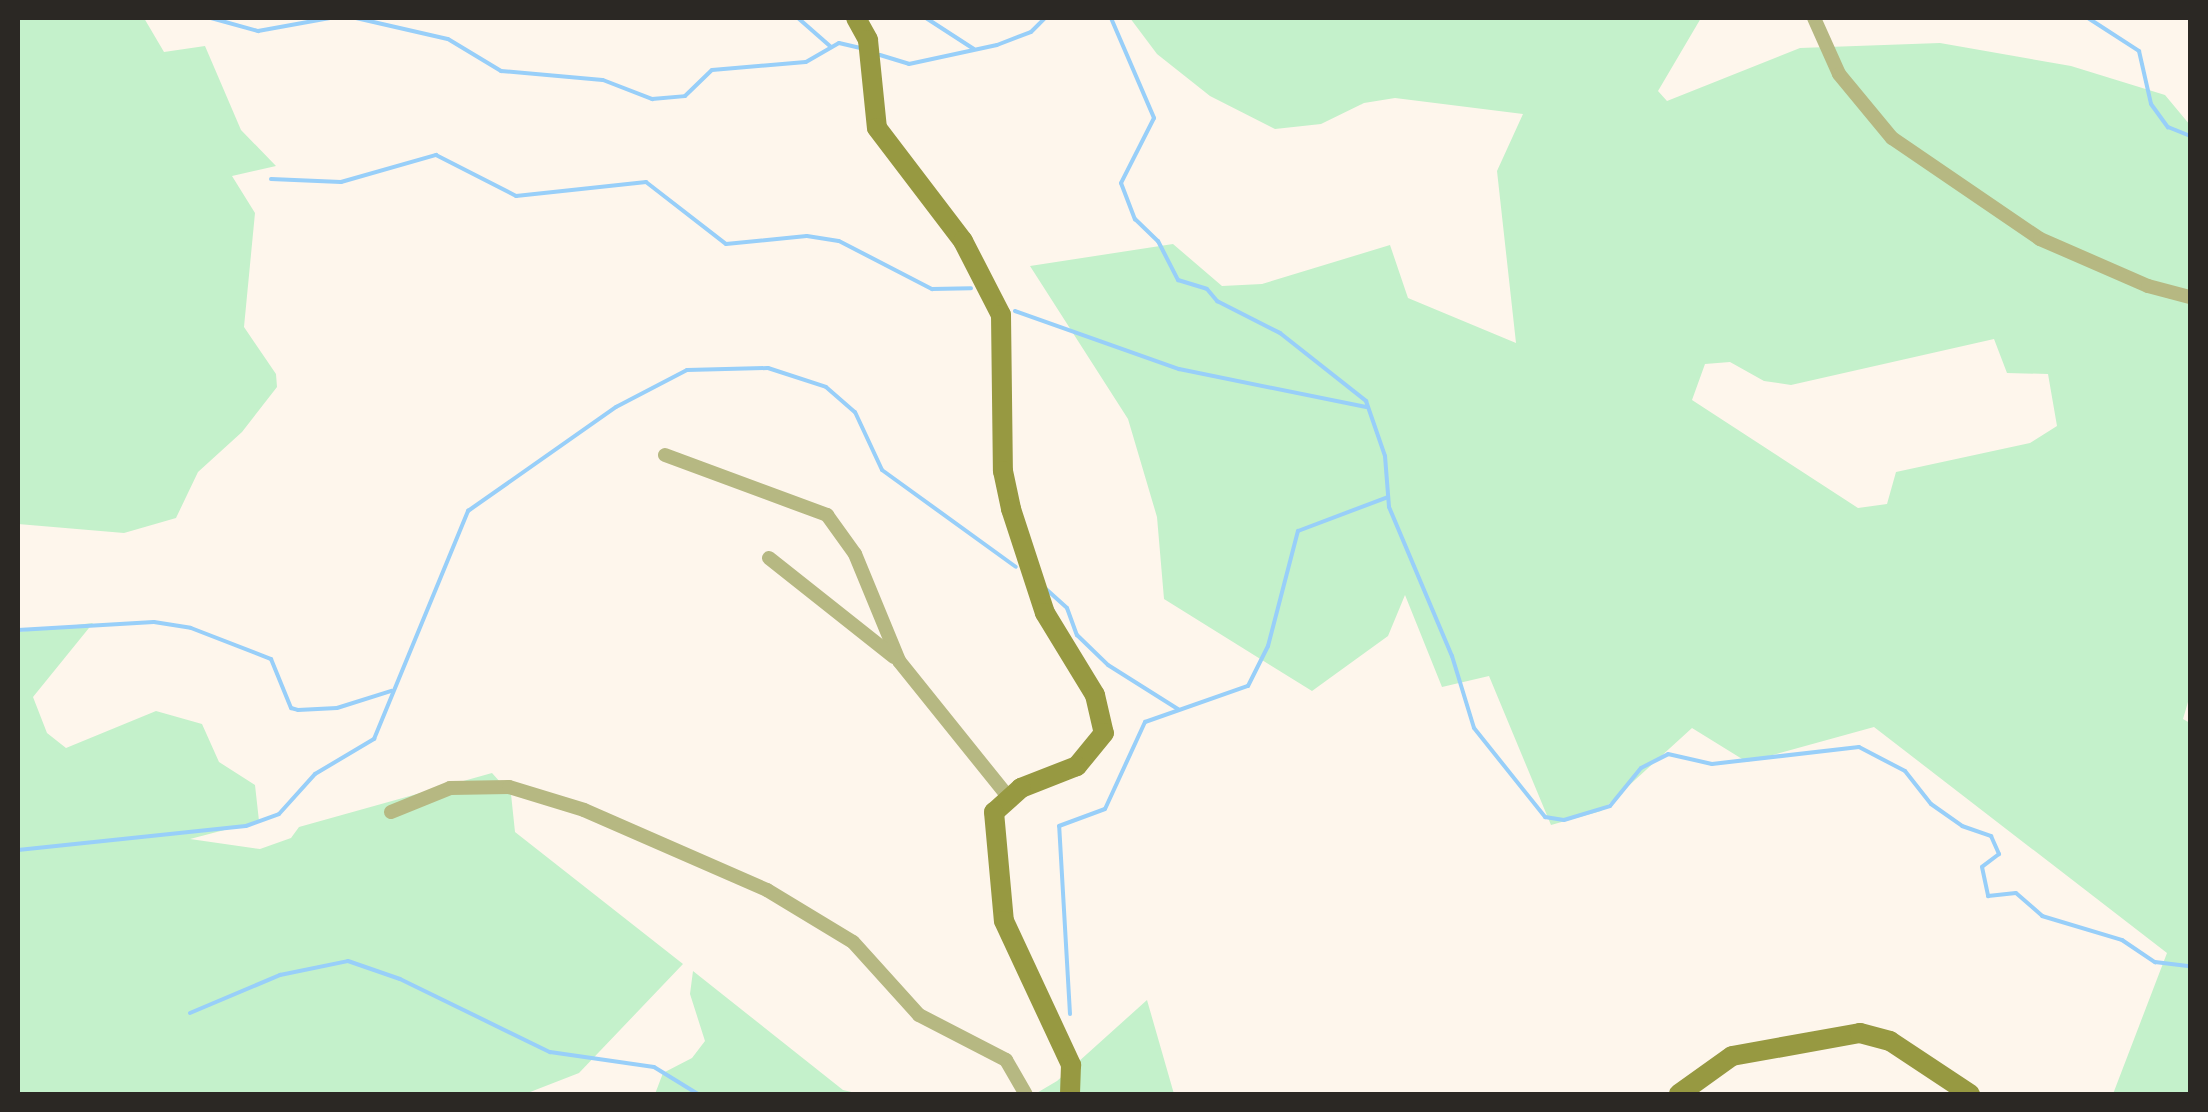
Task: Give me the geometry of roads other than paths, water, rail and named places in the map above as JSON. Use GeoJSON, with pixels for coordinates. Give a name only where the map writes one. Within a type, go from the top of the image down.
{"type":"FeatureCollection","features":[{"type":"Feature","properties":{"kind":"street"},"geometry":{"type":"LineString","coordinates":[[856,18],[868,40],[877,128],[963,242],[1001,314],[1003,471],[1011,509],[1044,613],[1095,695],[1104,733],[1078,766],[1010,798],[994,812],[1004,921],[1071,1065],[1070,1094]]}},
{"type":"Feature","properties":{"kind":"street"},"geometry":{"type":"LineString","coordinates":[[1814,18],[1839,74],[1892,138],[2040,239],[2086,254],[2148,286],[2190,297]]}},
{"type":"Feature","properties":{"kind":"street"},"geometry":{"type":"LineString","coordinates":[[666,454],[827,514],[855,554],[899,661]]}},
{"type":"Feature","properties":{"kind":"street"},"geometry":{"type":"LineString","coordinates":[[769,558],[899,661],[1010,798]]}},
{"type":"Feature","properties":{"kind":"street"},"geometry":{"type":"LineString","coordinates":[[391,812],[450,788],[510,787],[584,810],[767,890],[840,931],[920,1016],[1006,1060],[1026,1094]]}},
{"type":"Feature","properties":{"kind":"street"},"geometry":{"type":"LineString","coordinates":[[1679,1094],[1732,1056],[1860,1033],[1890,1042],[1970,1094]]}},
{"type":"Feature","properties":{"kind":"waterway"},"geometry":{"type":"LineString","coordinates":[[211,18],[258,31],[330,18]]}},
{"type":"Feature","properties":{"kind":"waterway"},"geometry":{"type":"LineString","coordinates":[[356,18],[448,39],[501,71],[603,80],[652,99],[685,96],[712,70],[806,62],[839,43],[860,48]]}},
{"type":"Feature","properties":{"kind":"waterway"},"geometry":{"type":"LineString","coordinates":[[798,18],[831,47]]}},
{"type":"Feature","properties":{"kind":"waterway"},"geometry":{"type":"LineString","coordinates":[[926,18],[974,49]]}},
{"type":"Feature","properties":{"kind":"waterway"},"geometry":{"type":"LineString","coordinates":[[880,55],[909,64],[997,45],[1031,32],[1045,18]]}},
{"type":"Feature","properties":{"kind":"waterway"},"geometry":{"type":"LineString","coordinates":[[1111,18],[1154,118],[1121,183],[1135,219],[1158,241],[1178,280],[1207,289],[1217,301],[1280,333],[1366,401],[1385,456],[1389,507],[1452,656],[1474,728],[1545,817],[1564,820],[1610,806],[1641,768],[1668,754],[1712,764],[1859,747],[1905,771],[1931,804],[1962,826],[1991,836],[1999,854],[1982,867],[1988,896],[2016,893],[2042,916],[2122,940],[2155,962],[2190,966]]}},
{"type":"Feature","properties":{"kind":"waterway"},"geometry":{"type":"LineString","coordinates":[[2088,18],[2139,51],[2151,104],[2168,127],[2190,136]]}},
{"type":"Feature","properties":{"kind":"waterway"},"geometry":{"type":"LineString","coordinates":[[271,179],[341,182],[436,155],[516,196],[646,182],[726,244],[807,236],[839,241],[932,289],[971,288]]}},
{"type":"Feature","properties":{"kind":"waterway"},"geometry":{"type":"LineString","coordinates":[[1015,311],[1179,369],[1366,407]]}},
{"type":"Feature","properties":{"kind":"waterway"},"geometry":{"type":"LineString","coordinates":[[18,850],[246,826],[279,814],[315,774],[374,739],[468,511],[616,407],[687,370],[768,368],[826,387],[855,412],[882,470],[1016,567]]}},
{"type":"Feature","properties":{"kind":"waterway"},"geometry":{"type":"LineString","coordinates":[[1070,1014],[1059,826],[1105,809],[1145,722],[1248,686],[1268,646],[1298,531],[1388,497]]}},
{"type":"Feature","properties":{"kind":"waterway"},"geometry":{"type":"LineString","coordinates":[[1046,589],[1067,608],[1077,635],[1108,665],[1178,709]]}},
{"type":"Feature","properties":{"kind":"waterway"},"geometry":{"type":"LineString","coordinates":[[18,630],[154,622],[191,628],[271,659],[291,708],[298,710],[337,708],[391,691]]}},
{"type":"Feature","properties":{"kind":"waterway"},"geometry":{"type":"LineString","coordinates":[[190,1013],[280,975],[348,961],[400,979],[550,1052],[654,1067],[698,1094]]}}]}
